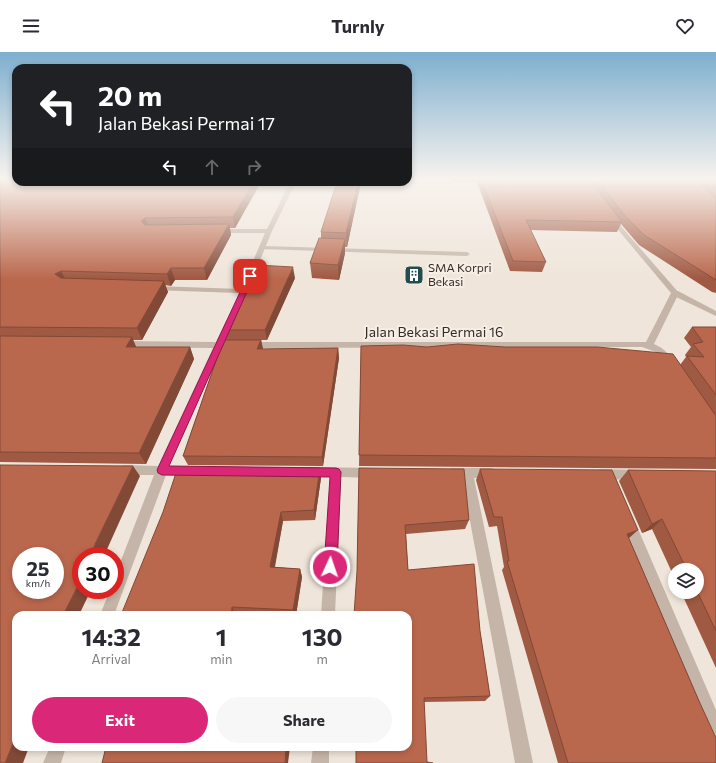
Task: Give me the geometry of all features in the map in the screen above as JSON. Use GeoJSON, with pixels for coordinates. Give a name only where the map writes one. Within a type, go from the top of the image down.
{"type":"FeatureCollection","features":[{"type":"Feature","properties":{"kind":"street"},"geometry":{"type":"LineString","coordinates":[[109,611],[162,470],[244,291],[278,212]]}},
{"type":"Feature","properties":{"kind":"street"},"geometry":{"type":"LineString","coordinates":[[607,212],[675,294],[716,314]]}},
{"type":"Feature","properties":{"kind":"street"},"geometry":{"type":"LineString","coordinates":[[209,231],[269,231]]}},
{"type":"Feature","properties":{"kind":"street"},"geometry":{"type":"LineString","coordinates":[[263,248],[467,254]]}},
{"type":"Feature","properties":{"kind":"street"},"geometry":{"type":"LineString","coordinates":[[144,288],[244,291]]}},
{"type":"Feature","properties":{"kind":"street"},"geometry":{"type":"LineString","coordinates":[[675,294],[649,345],[662,351],[676,371]]}},
{"type":"Feature","properties":{"kind":"street","name":"Jalan Bekasi Permai 16"},"geometry":{"type":"LineString","coordinates":[[109,344],[649,345]]}},
{"type":"Feature","properties":{"kind":"street"},"geometry":{"type":"LineString","coordinates":[[116,470],[201,471]]}},
{"type":"Feature","properties":{"kind":"street"},"geometry":{"type":"LineString","coordinates":[[296,472],[382,473]]}},
{"type":"Feature","properties":{"kind":"street"},"geometry":{"type":"LineString","coordinates":[[328,611],[336,472]]}},
{"type":"Feature","properties":{"kind":"street"},"geometry":{"type":"LineString","coordinates":[[444,473],[507,474]]}},
{"type":"Feature","properties":{"kind":"street"},"geometry":{"type":"LineString","coordinates":[[467,473],[524,763]]}},
{"type":"Feature","properties":{"kind":"street"},"geometry":{"type":"LineString","coordinates":[[585,474],[647,475]]}},
{"type":"Feature","properties":{"kind":"street"},"geometry":{"type":"LineString","coordinates":[[609,474],[615,489]]}},
{"type":"Feature","properties":{"kind":"street"},"geometry":{"type":"LineString","coordinates":[[624,511],[716,730]]}},
{"type":"Feature","properties":{"kind":"street"},"geometry":{"type":"LineString","coordinates":[[52,763],[56,751]]}},
{"type":"Feature","properties":{"kind":"street"},"geometry":{"type":"LineString","coordinates":[[320,763],[321,751]]}},
{"type":"Feature","properties":{"kind":"building"},"geometry":{"type":"Polygon","coordinates":[[[0,212],[236,212],[233,217],[145,218],[141,221],[145,225],[229,224],[204,268],[171,268],[167,274],[61,271],[55,274],[61,278],[164,281],[137,328],[0,327],[0,212]]]}},
{"type":"Feature","properties":{"kind":"building"},"geometry":{"type":"Polygon","coordinates":[[[327,212],[351,212],[346,233],[321,232],[327,212]]]}},
{"type":"Feature","properties":{"kind":"building"},"geometry":{"type":"Polygon","coordinates":[[[494,212],[614,212],[622,222],[526,220],[546,262],[513,261],[494,212]]]}},
{"type":"Feature","properties":{"kind":"building"},"geometry":{"type":"Polygon","coordinates":[[[622,212],[716,212],[716,280],[644,235],[622,212]]]}},
{"type":"Feature","properties":{"kind":"building"},"geometry":{"type":"Polygon","coordinates":[[[319,238],[345,239],[338,265],[310,263],[319,238]]]}},
{"type":"Feature","properties":{"kind":"building"},"geometry":{"type":"Polygon","coordinates":[[[257,265],[293,267],[265,330],[223,330],[257,265]]]}},
{"type":"Feature","properties":{"kind":"building"},"geometry":{"type":"Polygon","coordinates":[[[692,327],[716,327],[716,395],[687,356],[704,357],[693,344],[703,342],[692,327]]]}},
{"type":"Feature","properties":{"kind":"building"},"geometry":{"type":"Polygon","coordinates":[[[0,336],[132,337],[126,347],[190,347],[139,453],[0,452],[0,336]]]}},
{"type":"Feature","properties":{"kind":"building"},"geometry":{"type":"Polygon","coordinates":[[[220,340],[261,340],[257,349],[338,348],[322,457],[183,456],[218,355],[214,354],[220,340]]]}},
{"type":"Feature","properties":{"kind":"building"},"geometry":{"type":"Polygon","coordinates":[[[458,344],[505,347],[597,347],[673,354],[716,416],[716,458],[359,455],[361,346],[403,345],[427,347],[458,344]]]}},
{"type":"Feature","properties":{"kind":"building"},"geometry":{"type":"Polygon","coordinates":[[[0,465],[133,466],[94,547],[72,547],[72,598],[65,611],[12,611],[12,746],[5,763],[0,763],[0,465]]]}},
{"type":"Feature","properties":{"kind":"building"},"geometry":{"type":"Polygon","coordinates":[[[178,467],[320,468],[314,510],[281,512],[270,567],[300,569],[293,610],[232,607],[232,611],[123,611],[163,512],[178,467]]]}},
{"type":"Feature","properties":{"kind":"building"},"geometry":{"type":"Polygon","coordinates":[[[359,468],[464,469],[469,520],[405,525],[408,570],[474,564],[480,631],[490,696],[424,698],[427,762],[433,763],[356,763],[356,751],[412,751],[412,611],[354,611],[357,571],[359,468]]]}},
{"type":"Feature","properties":{"kind":"building"},"geometry":{"type":"Polygon","coordinates":[[[480,469],[612,470],[638,530],[627,534],[716,738],[716,763],[568,763],[507,561],[509,561],[502,517],[494,517],[480,469]]]}},
{"type":"Feature","properties":{"kind":"building"},"geometry":{"type":"Polygon","coordinates":[[[628,470],[716,471],[716,631],[701,599],[704,599],[704,563],[684,563],[662,519],[652,524],[628,470]]]}},
{"type":"Feature","properties":{"kind":"building"},"geometry":{"type":"Polygon","coordinates":[[[105,751],[286,751],[285,763],[102,763],[105,751]]]}},
{"type":"Feature","properties":{"kind":"place","name":"SMA Korpri Bekasi"},"geometry":{"type":"Point","coordinates":[414,275]}},
{"type":"Feature","properties":{"kind":"route"},"geometry":{"type":"LineString","coordinates":[[250,276],[162,470],[336,472],[330,567]]}}]}
